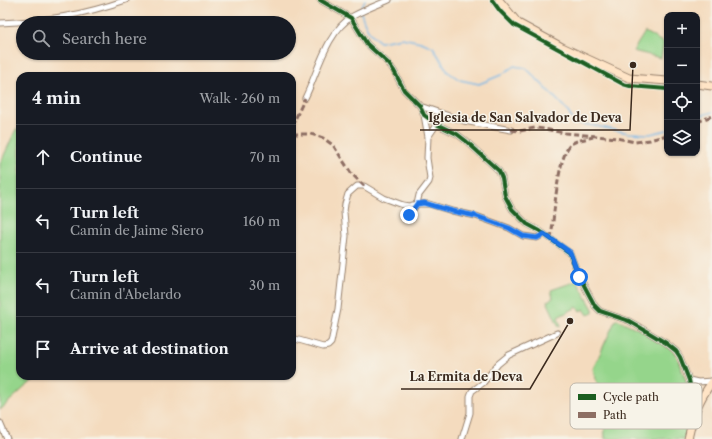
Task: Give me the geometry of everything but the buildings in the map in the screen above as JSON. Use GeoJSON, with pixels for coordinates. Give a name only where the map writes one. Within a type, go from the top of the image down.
{"type":"FeatureCollection","features":[{"type":"Feature","properties":{"kind":"street"},"geometry":{"type":"LineString","coordinates":[[65,16],[104,7],[126,0]]}},
{"type":"Feature","properties":{"kind":"street"},"geometry":{"type":"LineString","coordinates":[[320,0],[351,18],[365,41],[389,64],[404,90],[420,106],[424,115],[428,137],[427,158],[430,178],[427,186],[419,195],[417,204],[409,215]]}},
{"type":"Feature","properties":{"kind":"street"},"geometry":{"type":"LineString","coordinates":[[306,98],[312,85],[316,69],[340,26],[356,15],[390,0]]}},
{"type":"Feature","properties":{"kind":"street"},"geometry":{"type":"LineString","coordinates":[[499,0],[518,23],[562,47],[629,78],[664,81]]}},
{"type":"Feature","properties":{"kind":"street"},"geometry":{"type":"LineString","coordinates":[[0,23],[16,22]]}},
{"type":"Feature","properties":{"kind":"street"},"geometry":{"type":"LineString","coordinates":[[700,84],[712,86]]}},
{"type":"Feature","properties":{"kind":"street"},"geometry":{"type":"LineString","coordinates":[[420,106],[464,121],[511,130]]}},
{"type":"Feature","properties":{"kind":"street"},"geometry":{"type":"LineString","coordinates":[[424,115],[436,124],[461,137],[493,165],[502,178],[505,196],[512,209],[522,220],[570,252],[579,277],[595,306],[600,311],[629,321],[669,345],[680,357],[690,383]]}},
{"type":"Feature","properties":{"kind":"street"},"geometry":{"type":"LineString","coordinates":[[428,137],[443,115]]}},
{"type":"Feature","properties":{"kind":"street"},"geometry":{"type":"LineString","coordinates":[[296,339],[323,347],[328,346],[331,343],[338,309],[346,244],[345,204],[348,194],[357,186],[364,186],[390,201],[410,206],[417,204],[429,204],[476,216],[509,228],[518,234],[527,237],[537,238],[544,234]]}},
{"type":"Feature","properties":{"kind":"street"},"geometry":{"type":"LineString","coordinates":[[462,439],[470,413],[470,396],[472,392],[483,383],[498,364],[509,355],[557,333]]}},
{"type":"Feature","properties":{"kind":"street"},"geometry":{"type":"LineString","coordinates":[[689,380],[698,382],[712,381]]}},
{"type":"Feature","properties":{"kind":"street"},"geometry":{"type":"LineString","coordinates":[[702,397],[712,381]]}},
{"type":"Feature","properties":{"kind":"street"},"geometry":{"type":"LineString","coordinates":[[0,424],[7,439]]}},
{"type":"Feature","properties":{"kind":"street"},"geometry":{"type":"LineString","coordinates":[[688,439],[691,429]]}},
{"type":"Feature","properties":{"kind":"green space"},"geometry":{"type":"Polygon","coordinates":[[[645,32],[664,43],[661,58],[633,51],[645,32]]]}},
{"type":"Feature","properties":{"kind":"green space"},"geometry":{"type":"Polygon","coordinates":[[[16,129],[16,380],[35,380],[0,410],[0,164],[16,129]]]}},
{"type":"Feature","properties":{"kind":"green space"},"geometry":{"type":"Polygon","coordinates":[[[577,281],[593,309],[593,312],[588,315],[584,309],[580,311],[577,307],[558,317],[561,326],[559,327],[547,301],[553,298],[551,290],[577,281]]]}},
{"type":"Feature","properties":{"kind":"green space"},"geometry":{"type":"Polygon","coordinates":[[[617,319],[669,347],[676,354],[687,383],[597,383],[593,369],[617,319]]]}},
{"type":"Feature","properties":{"kind":"green space"},"geometry":{"type":"Polygon","coordinates":[[[605,429],[688,429],[686,439],[605,439],[605,429]]]}},
{"type":"Feature","properties":{"kind":"waterway"},"geometry":{"type":"LineString","coordinates":[[365,0],[360,10],[363,20],[372,35],[380,42],[402,38],[421,42],[433,47],[448,72],[460,80],[479,84],[501,75],[514,66],[526,68],[566,109],[573,120],[581,124],[629,133],[650,134],[664,131]]}},
{"type":"Feature","properties":{"kind":"waterway"},"geometry":{"type":"LineString","coordinates":[[700,116],[712,112]]}},
{"type":"Feature","properties":{"kind":"marked path"},"geometry":{"type":"LineString","coordinates":[[296,117],[305,98]]}},
{"type":"Feature","properties":{"kind":"marked path"},"geometry":{"type":"LineString","coordinates":[[700,121],[712,116]]}},
{"type":"Feature","properties":{"kind":"marked path"},"geometry":{"type":"LineString","coordinates":[[511,130],[520,131],[535,128],[565,133],[617,138],[635,142],[664,136]]}},
{"type":"Feature","properties":{"kind":"marked path"},"geometry":{"type":"LineString","coordinates":[[296,134],[311,134],[323,138],[333,145],[351,173],[364,186]]}},
{"type":"Feature","properties":{"kind":"marked path"},"geometry":{"type":"LineString","coordinates":[[551,239],[559,175],[566,152],[572,143],[593,137]]}},
{"type":"Feature","properties":{"kind":"cycle path"},"geometry":{"type":"LineString","coordinates":[[320,0],[351,18],[367,44],[389,64],[404,90],[420,106],[424,115],[436,124],[457,134],[499,171],[502,178],[505,196],[512,209],[527,224],[540,231],[570,253],[578,274],[595,306],[600,311],[629,321],[666,343],[676,351],[680,357],[690,383]]}},
{"type":"Feature","properties":{"kind":"cycle path"},"geometry":{"type":"LineString","coordinates":[[492,0],[500,11],[514,25],[623,84],[664,89]]}},
{"type":"Feature","properties":{"kind":"place","name":"Iglesia de San Salvador de Deva"},"geometry":{"type":"Point","coordinates":[633,65]}},
{"type":"Feature","properties":{"kind":"place","name":"La Ermita de Deva"},"geometry":{"type":"Point","coordinates":[570,321]}},
{"type":"Feature","properties":{"kind":"route"},"geometry":{"type":"LineString","coordinates":[[409,215],[417,204],[424,203],[485,218],[509,228],[523,236],[537,238],[544,234],[570,252],[579,277]]}}]}
